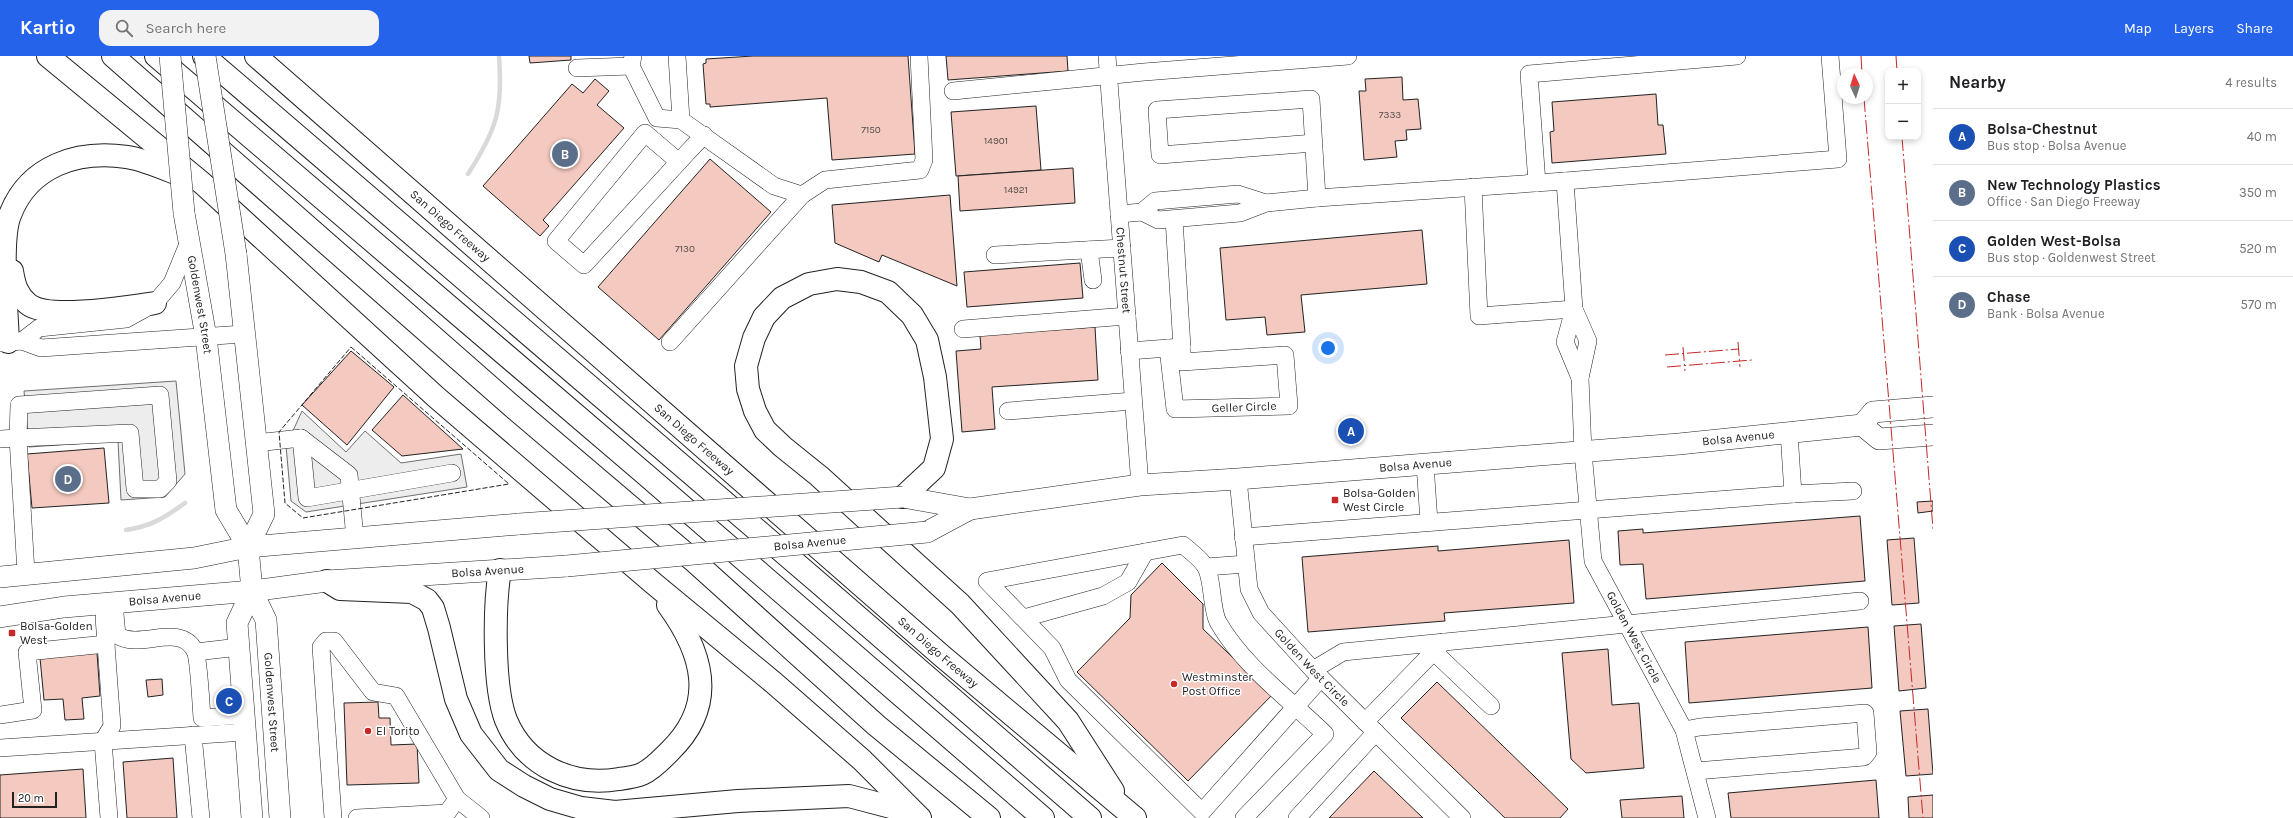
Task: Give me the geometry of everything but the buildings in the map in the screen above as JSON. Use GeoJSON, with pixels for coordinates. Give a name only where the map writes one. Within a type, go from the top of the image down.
{"type":"FeatureCollection","features":[{"type":"Feature","properties":{"kind":"highway"},"geometry":{"type":"LineString","coordinates":[[48,56],[202,183],[436,397],[653,583],[774,683],[856,755],[920,818]]}},
{"type":"Feature","properties":{"kind":"highway"},"geometry":{"type":"LineString","coordinates":[[113,56],[508,402],[692,560],[876,725],[989,818]]}},
{"type":"Feature","properties":{"kind":"highway"},"geometry":{"type":"LineString","coordinates":[[156,56],[1043,818]]}},
{"type":"Feature","properties":{"kind":"highway"},"geometry":{"type":"LineString","coordinates":[[204,56],[820,584],[1018,758],[1090,818]]}},
{"type":"Feature","properties":{"kind":"highway","name":"San Diego Freeway"},"geometry":{"type":"LineString","coordinates":[[256,56],[942,656],[1130,813]]}},
{"type":"Feature","properties":{"kind":"highway"},"geometry":{"type":"LineString","coordinates":[[10,342],[6,245],[9,216],[24,188],[46,168],[70,159],[95,156],[128,157],[202,183]]}},
{"type":"Feature","properties":{"kind":"highway"},"geometry":{"type":"LineString","coordinates":[[278,200],[448,306]]}},
{"type":"Feature","properties":{"kind":"highway"},"geometry":{"type":"LineString","coordinates":[[6,245],[15,288],[28,304],[38,309],[50,311],[100,310],[155,304]]}},
{"type":"Feature","properties":{"kind":"highway"},"geometry":{"type":"LineString","coordinates":[[903,497],[934,468],[941,446],[935,377],[927,340],[912,315],[888,292],[861,282],[837,279],[809,284],[782,298],[764,318],[754,338],[746,366],[748,389],[755,411],[766,430],[965,610],[1068,721],[1130,813]]}},
{"type":"Feature","properties":{"kind":"highway"},"geometry":{"type":"LineString","coordinates":[[500,570],[497,586],[496,655],[498,688],[506,720],[524,748],[535,759],[554,772],[574,778],[598,782],[631,777],[642,774],[653,768],[678,743],[690,726],[700,702],[700,674],[693,645],[679,619],[653,583]]}},
{"type":"Feature","properties":{"kind":"highway"},"geometry":{"type":"LineString","coordinates":[[327,581],[340,589],[412,592],[427,600],[433,608],[439,628],[456,699],[471,734],[499,770],[524,786],[550,799],[582,808],[615,812],[738,801],[849,796],[891,808],[917,818]]}},
{"type":"Feature","properties":{"kind":"highway"},"geometry":{"type":"LineString","coordinates":[[942,656],[968,699],[1018,758]]}},
{"type":"Feature","properties":{"kind":"main road","name":"Goldenwest Street"},"geometry":{"type":"LineString","coordinates":[[170,56],[184,213],[188,244],[206,337],[226,510],[248,547],[252,591],[266,620],[280,818]]}},
{"type":"Feature","properties":{"kind":"main road"},"geometry":{"type":"LineString","coordinates":[[204,56],[236,254],[241,294],[243,334],[264,514],[248,547]]}},
{"type":"Feature","properties":{"kind":"main road"},"geometry":{"type":"LineString","coordinates":[[1933,407],[1874,412],[1862,425],[1879,439],[1933,435]]}},
{"type":"Feature","properties":{"kind":"main road","name":"Bolsa Avenue"},"geometry":{"type":"LineString","coordinates":[[0,577],[26,573],[194,558],[248,547],[518,524],[903,497],[970,509],[1140,485],[1238,479],[1584,452],[1862,425]]}},
{"type":"Feature","properties":{"kind":"main road","name":"Bolsa Avenue"},"geometry":{"type":"LineString","coordinates":[[0,617],[64,607],[252,591],[327,581],[567,566],[927,532],[970,509]]}},
{"type":"Feature","properties":{"kind":"main road"},"geometry":{"type":"LineString","coordinates":[[252,591],[237,623],[252,818]]}},
{"type":"Feature","properties":{"kind":"street"},"geometry":{"type":"LineString","coordinates":[[677,56],[681,120]]}},
{"type":"Feature","properties":{"kind":"street"},"geometry":{"type":"LineString","coordinates":[[670,342],[802,195],[825,180],[920,170],[924,160],[919,56]]}},
{"type":"Feature","properties":{"kind":"street","name":"Chestnut Street"},"geometry":{"type":"LineString","coordinates":[[1107,56],[1140,485]]}},
{"type":"Feature","properties":{"kind":"street"},"geometry":{"type":"LineString","coordinates":[[953,91],[1108,76],[1348,56]]}},
{"type":"Feature","properties":{"kind":"street"},"geometry":{"type":"LineString","coordinates":[[1537,182],[1529,74],[1737,56]]}},
{"type":"Feature","properties":{"kind":"street"},"geometry":{"type":"LineString","coordinates":[[1119,214],[1142,212],[1158,220],[1240,214],[1266,203],[1317,198],[1565,181],[1838,158],[1830,56]]}},
{"type":"Feature","properties":{"kind":"street"},"geometry":{"type":"LineString","coordinates":[[577,68],[632,61],[657,118]]}},
{"type":"Feature","properties":{"kind":"street"},"geometry":{"type":"LineString","coordinates":[[1314,143],[1160,155],[1157,110],[1311,99],[1314,143],[1317,198]]}},
{"type":"Feature","properties":{"kind":"street"},"geometry":{"type":"LineString","coordinates":[[657,118],[681,120],[774,186],[802,195]]}},
{"type":"Feature","properties":{"kind":"street"},"geometry":{"type":"LineString","coordinates":[[657,118],[556,241],[584,265],[704,135]]}},
{"type":"Feature","properties":{"kind":"street"},"geometry":{"type":"LineString","coordinates":[[645,133],[679,162]]}},
{"type":"Feature","properties":{"kind":"street","name":"Golden West Circle"},"geometry":{"type":"LineString","coordinates":[[1565,181],[1574,309],[1588,341],[1580,378],[1584,452],[1593,561],[1684,730],[1708,818]]}},
{"type":"Feature","properties":{"kind":"street"},"geometry":{"type":"LineString","coordinates":[[1473,187],[1480,316],[1574,309]]}},
{"type":"Feature","properties":{"kind":"street"},"geometry":{"type":"LineString","coordinates":[[1142,212],[1155,201],[1238,194],[1266,203]]}},
{"type":"Feature","properties":{"kind":"street"},"geometry":{"type":"LineString","coordinates":[[1129,350],[1175,348],[1183,341],[1174,219]]}},
{"type":"Feature","properties":{"kind":"street"},"geometry":{"type":"LineString","coordinates":[[10,342],[39,328],[126,319],[155,304],[172,283],[188,244]]}},
{"type":"Feature","properties":{"kind":"street"},"geometry":{"type":"LineString","coordinates":[[995,255],[1122,248]]}},
{"type":"Feature","properties":{"kind":"street"},"geometry":{"type":"LineString","coordinates":[[1089,250],[1093,280]]}},
{"type":"Feature","properties":{"kind":"street"},"geometry":{"type":"LineString","coordinates":[[963,329],[1127,316]]}},
{"type":"Feature","properties":{"kind":"street"},"geometry":{"type":"LineString","coordinates":[[10,342],[41,348],[243,334]]}},
{"type":"Feature","properties":{"kind":"street","name":"Geller Circle"},"geometry":{"type":"LineString","coordinates":[[1175,348],[1182,362],[1285,355],[1289,406],[1174,409],[1175,348]]}},
{"type":"Feature","properties":{"kind":"street"},"geometry":{"type":"LineString","coordinates":[[0,439],[18,438],[130,433],[135,489],[160,489],[168,481],[160,395],[19,405],[18,438],[26,573]]}},
{"type":"Feature","properties":{"kind":"street"},"geometry":{"type":"LineString","coordinates":[[1008,411],[1133,401]]}},
{"type":"Feature","properties":{"kind":"street"},"geometry":{"type":"LineString","coordinates":[[1789,432],[1792,494]]}},
{"type":"Feature","properties":{"kind":"street"},"geometry":{"type":"LineString","coordinates":[[301,438],[308,498],[452,473]]}},
{"type":"Feature","properties":{"kind":"street"},"geometry":{"type":"LineString","coordinates":[[256,443],[301,438],[349,475],[356,538]]}},
{"type":"Feature","properties":{"kind":"street"},"geometry":{"type":"LineString","coordinates":[[1425,464],[1429,522]]}},
{"type":"Feature","properties":{"kind":"street","name":"Golden West Circle"},"geometry":{"type":"LineString","coordinates":[[1238,479],[1249,589],[1261,613],[1317,674],[1462,818]]}},
{"type":"Feature","properties":{"kind":"street"},"geometry":{"type":"LineString","coordinates":[[1243,537],[1589,509],[1853,491]]}},
{"type":"Feature","properties":{"kind":"street"},"geometry":{"type":"LineString","coordinates":[[1244,818],[1325,734],[1296,706],[1278,691],[1236,649],[1217,620],[1206,567],[1183,545],[987,581],[1052,648],[1068,680],[1206,815],[1296,706],[1317,674],[1343,652],[1438,647],[1627,624],[1860,601]]}},
{"type":"Feature","properties":{"kind":"street"},"geometry":{"type":"LineString","coordinates":[[1024,618],[1103,596],[1128,582],[1144,552]]}},
{"type":"Feature","properties":{"kind":"street"},"geometry":{"type":"LineString","coordinates":[[1206,567],[1246,564]]}},
{"type":"Feature","properties":{"kind":"street"},"geometry":{"type":"LineString","coordinates":[[108,604],[106,644],[112,726],[103,741],[109,818]]}},
{"type":"Feature","properties":{"kind":"street"},"geometry":{"type":"LineString","coordinates":[[108,604],[117,635],[122,638],[141,640],[177,636],[186,640],[196,652],[202,718],[244,723]]}},
{"type":"Feature","properties":{"kind":"street"},"geometry":{"type":"LineString","coordinates":[[333,818],[321,646],[326,642],[334,641],[373,692],[396,696],[458,799],[481,818]]}},
{"type":"Feature","properties":{"kind":"street"},"geometry":{"type":"LineString","coordinates":[[0,715],[33,710],[27,652],[106,644]]}},
{"type":"Feature","properties":{"kind":"street"},"geometry":{"type":"LineString","coordinates":[[196,652],[238,647]]}},
{"type":"Feature","properties":{"kind":"street"},"geometry":{"type":"LineString","coordinates":[[1438,647],[1491,706]]}},
{"type":"Feature","properties":{"kind":"street"},"geometry":{"type":"LineString","coordinates":[[1297,818],[1438,647]]}},
{"type":"Feature","properties":{"kind":"street"},"geometry":{"type":"LineString","coordinates":[[1684,730],[1700,727],[1865,713],[1868,752],[1864,756],[1696,771]]}},
{"type":"Feature","properties":{"kind":"street"},"geometry":{"type":"LineString","coordinates":[[0,748],[194,735],[244,723]]}},
{"type":"Feature","properties":{"kind":"street"},"geometry":{"type":"LineString","coordinates":[[194,735],[201,818]]}},
{"type":"Feature","properties":{"kind":"street"},"geometry":{"type":"LineString","coordinates":[[357,818],[447,815],[458,799]]}},
{"type":"Feature","properties":{"kind":"shaded area"},"geometry":{"type":"Polygon","coordinates":[[[176,381],[185,474],[165,497],[121,500],[118,441],[29,447],[24,391],[176,381]]]}},
{"type":"Feature","properties":{"kind":"shaded area"},"geometry":{"type":"Polygon","coordinates":[[[302,411],[346,452],[365,431],[401,463],[461,454],[467,487],[306,512],[291,501],[286,446],[302,411]]]}},
{"type":"Feature","properties":{"kind":"waterway"},"geometry":{"type":"LineString","coordinates":[[468,174],[486,144],[496,118],[500,90],[499,56]]}},
{"type":"Feature","properties":{"kind":"waterway"},"geometry":{"type":"LineString","coordinates":[[126,530],[151,524],[185,503]]}},
{"type":"Feature","properties":{"kind":"fence"},"geometry":{"type":"LineString","coordinates":[[351,347],[509,484],[303,518],[285,503],[279,432],[351,347]]}},
{"type":"Feature","properties":{"kind":"power"},"geometry":{"type":"LineString","coordinates":[[1861,56],[1862,68]]}},
{"type":"Feature","properties":{"kind":"power"},"geometry":{"type":"LineString","coordinates":[[1896,56],[1897,68]]}},
{"type":"Feature","properties":{"kind":"power"},"geometry":{"type":"LineString","coordinates":[[1864,104],[1923,818]]}},
{"type":"Feature","properties":{"kind":"power"},"geometry":{"type":"LineString","coordinates":[[1902,140],[1933,529]]}},
{"type":"Feature","properties":{"kind":"power"},"geometry":{"type":"LineString","coordinates":[[1738,342],[1740,367]]}},
{"type":"Feature","properties":{"kind":"power"},"geometry":{"type":"LineString","coordinates":[[1683,347],[1685,371]]}},
{"type":"Feature","properties":{"kind":"power"},"geometry":{"type":"LineString","coordinates":[[1665,355],[1739,349]]}},
{"type":"Feature","properties":{"kind":"power"},"geometry":{"type":"LineString","coordinates":[[1667,367],[1752,360]]}},
{"type":"Feature","properties":{"kind":"place","name":"New Technology Plastics"},"geometry":{"type":"Point","coordinates":[565,154]}},
{"type":"Feature","properties":{"kind":"place","name":"Bolsa-Chestnut"},"geometry":{"type":"Point","coordinates":[1351,431]}},
{"type":"Feature","properties":{"kind":"place","name":"Chase"},"geometry":{"type":"Point","coordinates":[68,479]}},
{"type":"Feature","properties":{"kind":"place","name":"Bolsa-Golden West Circle"},"geometry":{"type":"Point","coordinates":[1335,500]}},
{"type":"Feature","properties":{"kind":"place","name":"Bolsa-Golden West"},"geometry":{"type":"Point","coordinates":[12,633]}},
{"type":"Feature","properties":{"kind":"place","name":"Westminster Post Office"},"geometry":{"type":"Point","coordinates":[1174,684]}},
{"type":"Feature","properties":{"kind":"place","name":"Golden West-Bolsa"},"geometry":{"type":"Point","coordinates":[229,701]}},
{"type":"Feature","properties":{"kind":"place","name":"El Torito"},"geometry":{"type":"Point","coordinates":[368,731]}}]}
